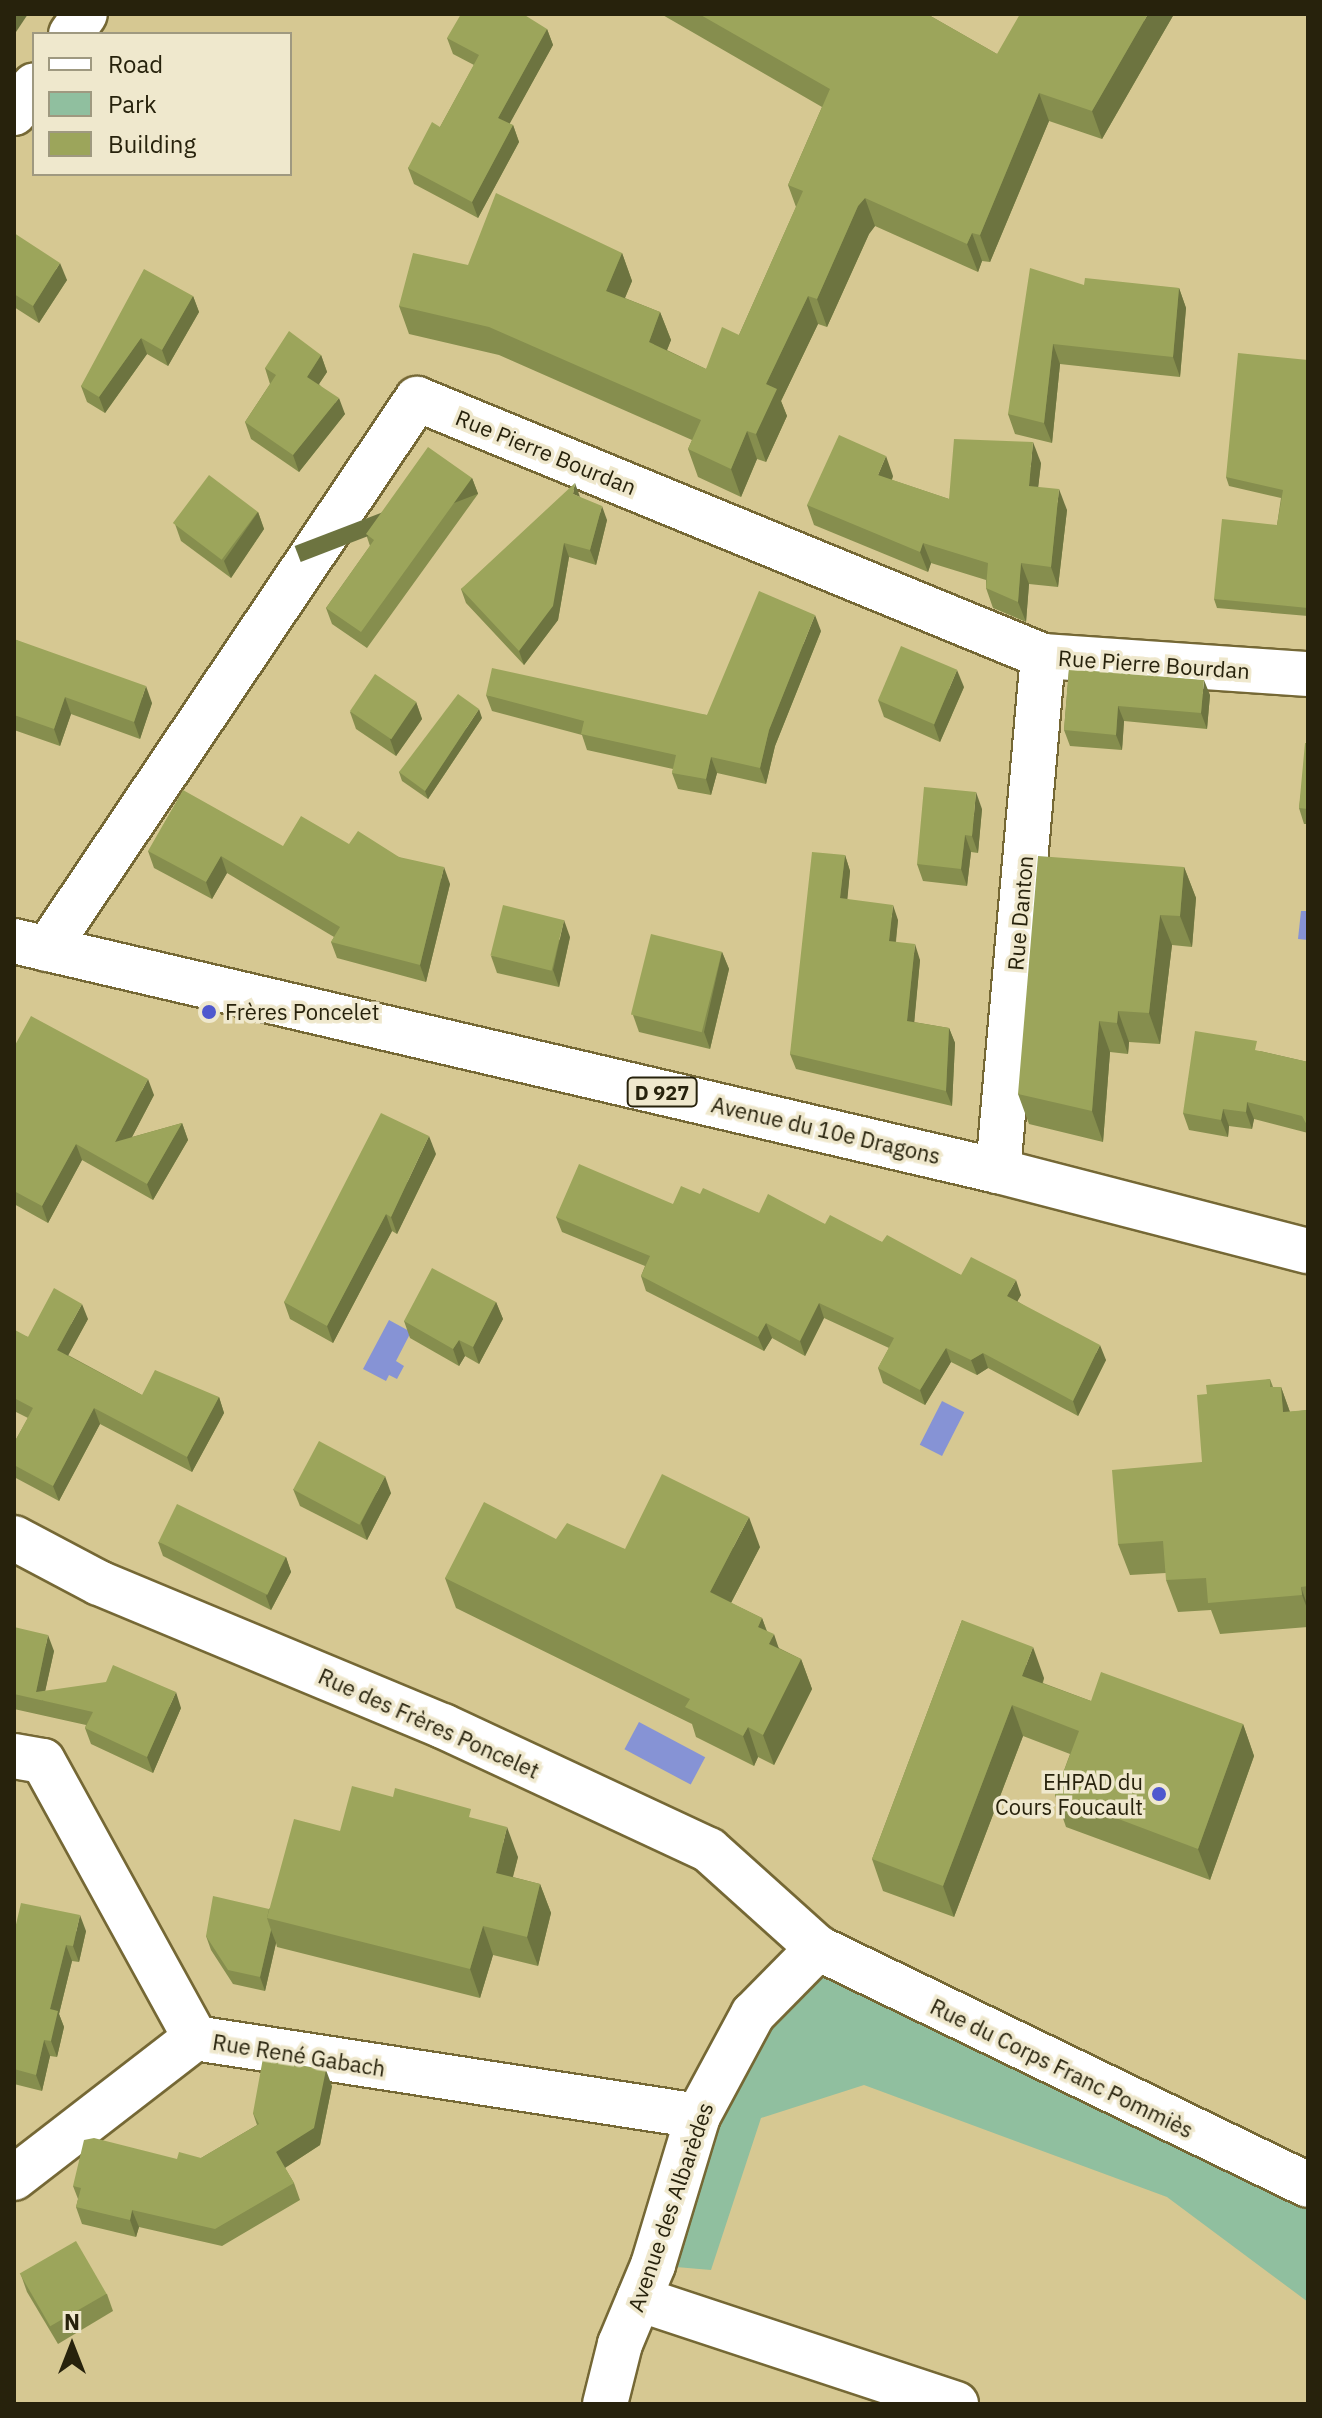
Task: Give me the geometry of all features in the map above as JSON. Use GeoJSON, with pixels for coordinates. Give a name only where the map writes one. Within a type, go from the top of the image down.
{"type":"FeatureCollection","features":[{"type":"Feature","properties":{"kind":"street"},"geometry":{"type":"LineString","coordinates":[[72,32],[85,14]]}},
{"type":"Feature","properties":{"kind":"street"},"geometry":{"type":"LineString","coordinates":[[14,113],[32,88]]}},
{"type":"Feature","properties":{"kind":"street","name":"Rue Pierre Bourdan"},"geometry":{"type":"LineString","coordinates":[[30,945],[417,399],[1043,656],[1308,674]]}},
{"type":"Feature","properties":{"kind":"street","name":"Rue Danton"},"geometry":{"type":"LineString","coordinates":[[998,1171],[1043,656]]}},
{"type":"Feature","properties":{"kind":"street","name":"Avenue du 10e Dragons"},"geometry":{"type":"LineString","coordinates":[[30,945],[998,1171],[1308,1251]]}},
{"type":"Feature","properties":{"kind":"street","name":"Rue des Frères Poncelet"},"geometry":{"type":"LineString","coordinates":[[14,1538],[99,1583],[443,1726],[709,1850],[818,1948]]}},
{"type":"Feature","properties":{"kind":"street","name":"Rue René Gabach"},"geometry":{"type":"LineString","coordinates":[[14,1756],[43,1761],[195,2038],[698,2116]]}},
{"type":"Feature","properties":{"kind":"street","name":"Avenue des Albarèdes"},"geometry":{"type":"LineString","coordinates":[[605,2404],[620,2344],[639,2299],[698,2116],[753,2014],[818,1948]]}},
{"type":"Feature","properties":{"kind":"street","name":"Rue du Corps Franc Pommiès"},"geometry":{"type":"LineString","coordinates":[[818,1948],[1308,2185]]}},
{"type":"Feature","properties":{"kind":"street"},"geometry":{"type":"LineString","coordinates":[[14,2178],[195,2038]]}},
{"type":"Feature","properties":{"kind":"street"},"geometry":{"type":"LineString","coordinates":[[639,2299],[956,2404]]}},
{"type":"Feature","properties":{"kind":"green space"},"geometry":{"type":"Polygon","coordinates":[[[818,1948],[1308,2185],[1308,2302],[1167,2197],[864,2085],[761,2118],[711,2270],[653,2265],[698,2116],[818,1948]]]}},
{"type":"Feature","properties":{"kind":"water"},"geometry":{"type":"Polygon","coordinates":[[[1301,911],[1308,911],[1308,940],[1298,939],[1301,911]]]}},
{"type":"Feature","properties":{"kind":"water"},"geometry":{"type":"Polygon","coordinates":[[[389,1320],[411,1332],[396,1361],[404,1366],[397,1379],[389,1375],[386,1381],[363,1369],[389,1320]]]}},
{"type":"Feature","properties":{"kind":"water"},"geometry":{"type":"Polygon","coordinates":[[[942,1401],[964,1412],[942,1456],[920,1445],[942,1401]]]}},
{"type":"Feature","properties":{"kind":"water"},"geometry":{"type":"Polygon","coordinates":[[[639,1722],[705,1757],[691,1785],[624,1749],[639,1722]]]}},
{"type":"Feature","properties":{"kind":"building"},"geometry":{"type":"Polygon","coordinates":[[[461,14],[523,14],[547,29],[498,118],[513,125],[472,202],[408,168],[432,122],[440,127],[479,55],[447,38],[461,14]]]}},
{"type":"Feature","properties":{"kind":"building"},"geometry":{"type":"Polygon","coordinates":[[[699,14],[927,14],[997,54],[1020,14],[1148,14],[1092,111],[1039,93],[980,235],[972,233],[967,244],[865,198],[858,206],[817,299],[808,296],[766,384],[777,389],[756,434],[747,431],[731,469],[688,449],[701,420],[489,327],[399,306],[413,253],[468,265],[496,193],[622,253],[606,291],[660,312],[649,342],[706,369],[722,327],[739,335],[803,191],[788,185],[830,89],[699,14]]]}},
{"type":"Feature","properties":{"kind":"building"},"geometry":{"type":"Polygon","coordinates":[[[14,233],[60,263],[33,306],[14,294],[14,233]]]}},
{"type":"Feature","properties":{"kind":"building"},"geometry":{"type":"Polygon","coordinates":[[[1030,268],[1084,285],[1085,278],[1179,288],[1173,357],[1053,344],[1044,423],[1008,414],[1030,268]]]}},
{"type":"Feature","properties":{"kind":"building"},"geometry":{"type":"Polygon","coordinates":[[[144,269],[193,296],[162,350],[141,338],[99,397],[81,386],[144,269]]]}},
{"type":"Feature","properties":{"kind":"building"},"geometry":{"type":"Polygon","coordinates":[[[289,331],[321,355],[307,377],[339,398],[293,455],[245,422],[276,375],[265,368],[289,331]]]}},
{"type":"Feature","properties":{"kind":"building"},"geometry":{"type":"Polygon","coordinates":[[[1238,353],[1308,360],[1308,608],[1214,599],[1222,519],[1277,525],[1283,490],[1226,477],[1238,353]]]}},
{"type":"Feature","properties":{"kind":"building"},"geometry":{"type":"Polygon","coordinates":[[[839,435],[886,456],[878,475],[949,499],[954,439],[1033,442],[1029,486],[1059,489],[1051,567],[1021,563],[1018,602],[986,588],[988,563],[923,543],[920,552],[807,505],[839,435]]]}},
{"type":"Feature","properties":{"kind":"building"},"geometry":{"type":"Polygon","coordinates":[[[428,447],[472,478],[361,632],[326,608],[374,540],[366,534],[428,447]]]}},
{"type":"Feature","properties":{"kind":"building"},"geometry":{"type":"Polygon","coordinates":[[[209,475],[258,512],[222,560],[173,523],[209,475]]]}},
{"type":"Feature","properties":{"kind":"building"},"geometry":{"type":"Polygon","coordinates":[[[575,483],[573,494],[602,506],[590,550],[564,543],[553,606],[519,651],[461,589],[575,483]]]}},
{"type":"Feature","properties":{"kind":"building"},"geometry":{"type":"Polygon","coordinates":[[[759,591],[815,615],[769,730],[760,768],[711,757],[706,779],[672,773],[676,755],[581,734],[584,721],[486,695],[492,668],[707,715],[759,591]]]}},
{"type":"Feature","properties":{"kind":"building"},"geometry":{"type":"Polygon","coordinates":[[[14,639],[146,686],[134,722],[65,697],[54,729],[14,715],[14,639]]]}},
{"type":"Feature","properties":{"kind":"building"},"geometry":{"type":"Polygon","coordinates":[[[901,646],[957,670],[934,724],[878,700],[901,646]]]}},
{"type":"Feature","properties":{"kind":"building"},"geometry":{"type":"Polygon","coordinates":[[[1069,669],[1204,680],[1201,713],[1118,706],[1116,735],[1064,730],[1069,669]]]}},
{"type":"Feature","properties":{"kind":"building"},"geometry":{"type":"Polygon","coordinates":[[[375,674],[416,702],[391,739],[350,711],[375,674]]]}},
{"type":"Feature","properties":{"kind":"building"},"geometry":{"type":"Polygon","coordinates":[[[458,694],[479,709],[425,791],[399,772],[458,694]]]}},
{"type":"Feature","properties":{"kind":"building"},"geometry":{"type":"Polygon","coordinates":[[[1305,743],[1308,743],[1308,809],[1299,808],[1305,743]]]}},
{"type":"Feature","properties":{"kind":"building"},"geometry":{"type":"Polygon","coordinates":[[[924,787],[976,792],[972,836],[965,835],[961,869],[917,864],[924,787]]]}},
{"type":"Feature","properties":{"kind":"building"},"geometry":{"type":"Polygon","coordinates":[[[183,790],[283,846],[301,816],[349,844],[358,831],[399,857],[444,867],[420,965],[331,942],[340,927],[221,856],[206,882],[148,851],[183,790]]]}},
{"type":"Feature","properties":{"kind":"building"},"geometry":{"type":"Polygon","coordinates":[[[812,852],[845,855],[840,898],[893,905],[889,941],[915,944],[907,1021],[949,1028],[946,1091],[790,1054],[812,852]]]}},
{"type":"Feature","properties":{"kind":"building"},"geometry":{"type":"Polygon","coordinates":[[[1038,856],[1184,867],[1180,916],[1160,915],[1149,1013],[1118,1011],[1117,1023],[1099,1021],[1092,1111],[1018,1094],[1038,856]]]}},
{"type":"Feature","properties":{"kind":"building"},"geometry":{"type":"Polygon","coordinates":[[[503,905],[564,920],[552,971],[490,955],[503,905]]]}},
{"type":"Feature","properties":{"kind":"building"},"geometry":{"type":"Polygon","coordinates":[[[651,934],[722,952],[702,1032],[631,1015],[651,934]]]}},
{"type":"Feature","properties":{"kind":"building"},"geometry":{"type":"Polygon","coordinates":[[[31,1016],[148,1079],[115,1142],[182,1123],[147,1184],[76,1144],[42,1206],[14,1191],[14,1047],[31,1016]]]}},
{"type":"Feature","properties":{"kind":"building"},"geometry":{"type":"Polygon","coordinates":[[[1195,1031],[1257,1041],[1255,1050],[1308,1062],[1308,1127],[1302,1116],[1247,1102],[1246,1112],[1223,1109],[1221,1120],[1183,1113],[1195,1031]]]}},
{"type":"Feature","properties":{"kind":"building"},"geometry":{"type":"Polygon","coordinates":[[[381,1113],[429,1136],[391,1217],[386,1214],[327,1326],[284,1302],[381,1113]]]}},
{"type":"Feature","properties":{"kind":"building"},"geometry":{"type":"Polygon","coordinates":[[[579,1164],[673,1204],[681,1186],[700,1194],[703,1188],[759,1213],[768,1194],[825,1224],[830,1215],[882,1242],[887,1235],[961,1275],[971,1257],[1016,1280],[1007,1296],[1100,1345],[1073,1401],[983,1353],[971,1360],[946,1348],[920,1390],[878,1368],[894,1338],[819,1303],[800,1341],[766,1323],[758,1337],[641,1276],[650,1256],[556,1217],[579,1164]]]}},
{"type":"Feature","properties":{"kind":"building"},"geometry":{"type":"Polygon","coordinates":[[[432,1268],[496,1302],[473,1347],[459,1340],[453,1349],[404,1321],[432,1268]]]}},
{"type":"Feature","properties":{"kind":"building"},"geometry":{"type":"Polygon","coordinates":[[[54,1288],[82,1304],[57,1350],[142,1395],[155,1370],[219,1397],[187,1457],[94,1408],[53,1486],[14,1465],[14,1443],[33,1408],[14,1398],[14,1332],[28,1337],[54,1288]]]}},
{"type":"Feature","properties":{"kind":"building"},"geometry":{"type":"Polygon","coordinates":[[[1270,1379],[1270,1387],[1281,1387],[1283,1412],[1308,1410],[1308,1586],[1301,1587],[1302,1595],[1208,1603],[1206,1578],[1166,1580],[1163,1541],[1118,1544],[1112,1470],[1202,1462],[1197,1395],[1207,1394],[1206,1385],[1270,1379]]]}},
{"type":"Feature","properties":{"kind":"building"},"geometry":{"type":"Polygon","coordinates":[[[319,1441],[385,1476],[359,1525],[293,1490],[319,1441]]]}},
{"type":"Feature","properties":{"kind":"building"},"geometry":{"type":"Polygon","coordinates":[[[662,1474],[749,1517],[710,1592],[762,1618],[758,1627],[774,1634],[769,1644],[801,1659],[763,1735],[748,1727],[743,1736],[685,1707],[690,1699],[445,1578],[484,1502],[556,1539],[567,1523],[625,1549],[662,1474]]]}},
{"type":"Feature","properties":{"kind":"building"},"geometry":{"type":"Polygon","coordinates":[[[177,1504],[286,1557],[267,1595],[159,1542],[177,1504]]]}},
{"type":"Feature","properties":{"kind":"building","name":"EHPAD du Cours Foucault"},"geometry":{"type":"Polygon","coordinates":[[[962,1620],[1033,1647],[1022,1676],[1091,1701],[1101,1672],[1243,1724],[1198,1849],[1055,1795],[1079,1731],[1012,1705],[943,1886],[872,1859],[962,1620]]]}},
{"type":"Feature","properties":{"kind":"building"},"geometry":{"type":"Polygon","coordinates":[[[14,1627],[48,1635],[36,1692],[106,1682],[113,1665],[176,1692],[147,1757],[85,1728],[93,1712],[14,1694],[14,1627]]]}},
{"type":"Feature","properties":{"kind":"building"},"geometry":{"type":"Polygon","coordinates":[[[352,1786],[393,1797],[395,1788],[471,1809],[469,1817],[507,1827],[496,1873],[540,1884],[527,1937],[483,1926],[470,1969],[267,1918],[294,1819],[340,1831],[352,1786]]]}},
{"type":"Feature","properties":{"kind":"building"},"geometry":{"type":"Polygon","coordinates":[[[213,1896],[269,1909],[267,1918],[271,1930],[260,1977],[228,1970],[206,1936],[213,1896]]]}},
{"type":"Feature","properties":{"kind":"building"},"geometry":{"type":"Polygon","coordinates":[[[21,1903],[80,1915],[73,1946],[66,1945],[50,2009],[58,2011],[51,2041],[44,2040],[36,2075],[14,2069],[14,1933],[21,1903]]]}},
{"type":"Feature","properties":{"kind":"building"},"geometry":{"type":"Polygon","coordinates":[[[263,2058],[326,2070],[314,2128],[276,2152],[294,2183],[215,2229],[132,2210],[130,2220],[76,2207],[81,2188],[73,2186],[84,2140],[94,2138],[177,2159],[179,2152],[201,2158],[259,2124],[253,2113],[263,2058]]]}},
{"type":"Feature","properties":{"kind":"building"},"geometry":{"type":"Polygon","coordinates":[[[76,2241],[106,2294],[50,2326],[20,2274],[76,2241]]]}},
{"type":"Feature","properties":{"kind":"place","name":"Frères Poncelet"},"geometry":{"type":"Point","coordinates":[209,1012]}},
{"type":"Feature","properties":{"kind":"place","name":"EHPAD du Cours Foucault"},"geometry":{"type":"Point","coordinates":[1159,1794]}}]}
